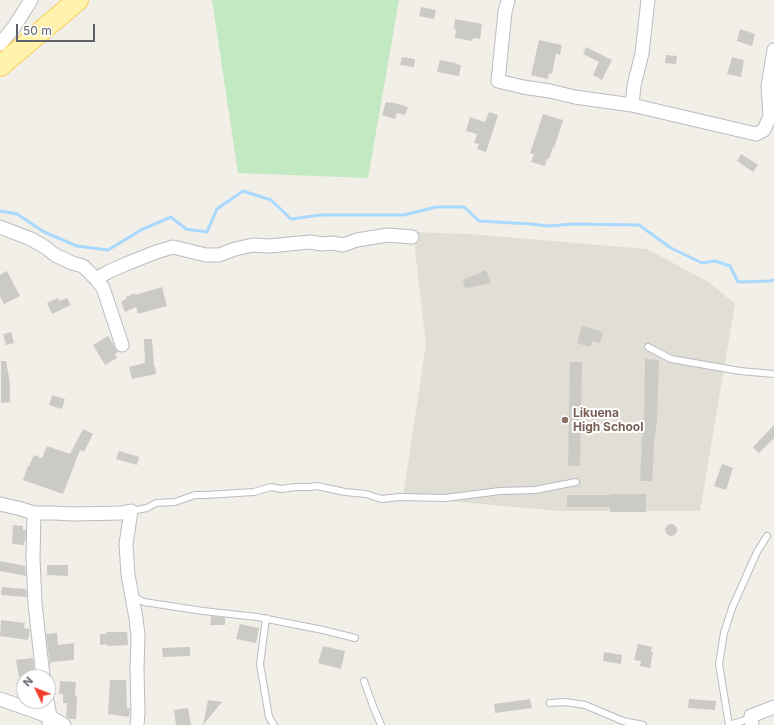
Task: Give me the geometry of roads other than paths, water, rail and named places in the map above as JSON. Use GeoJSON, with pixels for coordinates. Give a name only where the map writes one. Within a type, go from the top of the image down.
{"type":"FeatureCollection","features":[{"type":"Feature","properties":{"kind":"main road"},"geometry":{"type":"LineString","coordinates":[[0,66],[78,0]]}},
{"type":"Feature","properties":{"kind":"street"},"geometry":{"type":"LineString","coordinates":[[0,44],[14,27],[32,0]]}},
{"type":"Feature","properties":{"kind":"street"},"geometry":{"type":"LineString","coordinates":[[508,0],[505,12],[498,81],[574,97],[632,105],[756,134],[764,130],[770,116],[768,86],[774,50]]}},
{"type":"Feature","properties":{"kind":"street"},"geometry":{"type":"LineString","coordinates":[[632,105],[634,86],[642,53],[648,0]]}},
{"type":"Feature","properties":{"kind":"street"},"geometry":{"type":"LineString","coordinates":[[0,227],[31,239],[55,255],[72,263],[83,266],[103,288],[122,345]]}},
{"type":"Feature","properties":{"kind":"street"},"geometry":{"type":"LineString","coordinates":[[96,279],[126,264],[156,252],[174,247],[206,255],[219,255],[235,248],[253,246],[310,242],[343,245],[356,240],[388,235],[412,237]]}},
{"type":"Feature","properties":{"kind":"street"},"geometry":{"type":"LineString","coordinates":[[0,504],[34,513],[74,514],[120,513],[131,511],[126,544],[128,575],[133,597],[138,636],[136,669],[138,713],[137,725]]}},
{"type":"Feature","properties":{"kind":"street"},"geometry":{"type":"LineString","coordinates":[[34,513],[33,558],[35,603],[42,669]]}},
{"type":"Feature","properties":{"kind":"street"},"geometry":{"type":"LineString","coordinates":[[0,700],[34,711],[49,721],[64,725]]}},
{"type":"Feature","properties":{"kind":"street"},"geometry":{"type":"LineString","coordinates":[[751,721],[774,707]]}},
{"type":"Feature","properties":{"kind":"street"},"geometry":{"type":"LineString","coordinates":[[48,709],[49,721]]}},
{"type":"Feature","properties":{"kind":"lane"},"geometry":{"type":"LineString","coordinates":[[648,347],[671,360],[740,371],[774,374]]}},
{"type":"Feature","properties":{"kind":"lane"},"geometry":{"type":"LineString","coordinates":[[131,511],[147,508],[156,503],[175,502],[195,495],[254,492],[271,488],[282,489],[317,486],[345,492],[366,494],[382,499],[399,497],[445,498],[500,491],[535,490],[576,482]]}},
{"type":"Feature","properties":{"kind":"lane"},"geometry":{"type":"LineString","coordinates":[[751,721],[743,721],[729,725],[719,664],[724,633],[732,608],[757,552],[767,536]]}},
{"type":"Feature","properties":{"kind":"lane"},"geometry":{"type":"LineString","coordinates":[[133,597],[144,602],[172,607],[266,618],[355,638]]}},
{"type":"Feature","properties":{"kind":"lane"},"geometry":{"type":"LineString","coordinates":[[266,618],[260,664],[269,717],[274,725]]}},
{"type":"Feature","properties":{"kind":"lane"},"geometry":{"type":"LineString","coordinates":[[364,681],[381,725]]}},
{"type":"Feature","properties":{"kind":"lane"},"geometry":{"type":"LineString","coordinates":[[550,703],[565,702],[585,705],[622,721],[643,725]]}},
{"type":"Feature","properties":{"kind":"waterway"},"geometry":{"type":"LineString","coordinates":[[0,211],[17,214],[44,232],[77,246],[108,250],[143,229],[171,217],[186,229],[207,232],[217,209],[243,191],[271,200],[291,219],[321,215],[404,215],[436,207],[464,207],[479,221],[548,226],[574,224],[639,225],[671,248],[702,263],[715,261],[730,266],[738,282],[774,280]]}},
{"type":"Feature","properties":{"kind":"place","name":"Likuena High School"},"geometry":{"type":"Point","coordinates":[565,420]}}]}
